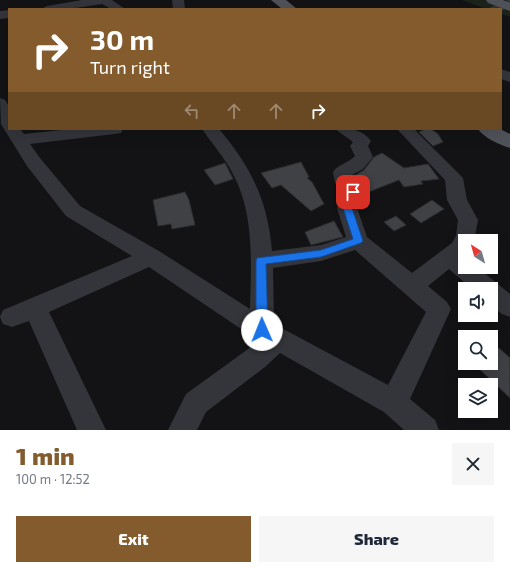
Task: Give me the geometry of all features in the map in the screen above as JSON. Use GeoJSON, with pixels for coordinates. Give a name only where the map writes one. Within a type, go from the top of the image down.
{"type":"FeatureCollection","features":[{"type":"Feature","properties":{"kind":"main road"},"geometry":{"type":"LineString","coordinates":[[277,0],[289,8]]}},
{"type":"Feature","properties":{"kind":"main road"},"geometry":{"type":"LineString","coordinates":[[492,0],[505,6]]}},
{"type":"Feature","properties":{"kind":"main road"},"geometry":{"type":"LineString","coordinates":[[489,130],[510,142]]}},
{"type":"Feature","properties":{"kind":"street"},"geometry":{"type":"LineString","coordinates":[[53,8],[104,0],[117,8]]}},
{"type":"Feature","properties":{"kind":"street"},"geometry":{"type":"LineString","coordinates":[[0,103],[8,120]]}},
{"type":"Feature","properties":{"kind":"street"},"geometry":{"type":"LineString","coordinates":[[13,131],[64,130]]}},
{"type":"Feature","properties":{"kind":"street"},"geometry":{"type":"LineString","coordinates":[[182,430],[196,403],[256,359],[270,334],[261,261],[259,229],[251,193],[232,157],[211,130]]}},
{"type":"Feature","properties":{"kind":"street"},"geometry":{"type":"LineString","coordinates":[[345,130],[362,141],[359,146],[364,157],[358,165],[342,172],[344,184],[353,192],[352,200],[347,208],[358,241],[439,309],[394,403]]}},
{"type":"Feature","properties":{"kind":"street"},"geometry":{"type":"LineString","coordinates":[[406,130],[454,178],[457,200],[468,220],[466,236],[461,248],[412,286]]}},
{"type":"Feature","properties":{"kind":"street"},"geometry":{"type":"LineString","coordinates":[[13,131],[32,162],[73,211],[151,257],[270,334],[394,403],[425,430]]}},
{"type":"Feature","properties":{"kind":"street"},"geometry":{"type":"LineString","coordinates":[[261,261],[321,253],[358,241]]}},
{"type":"Feature","properties":{"kind":"street"},"geometry":{"type":"LineString","coordinates":[[92,430],[23,312],[151,257]]}},
{"type":"Feature","properties":{"kind":"street"},"geometry":{"type":"LineString","coordinates":[[449,257],[479,282]]}},
{"type":"Feature","properties":{"kind":"street"},"geometry":{"type":"LineString","coordinates":[[498,298],[510,307]]}},
{"type":"Feature","properties":{"kind":"shaded area"},"geometry":{"type":"Polygon","coordinates":[[[462,0],[510,0],[510,17],[502,14],[502,8],[483,8],[462,0]]]}},
{"type":"Feature","properties":{"kind":"building"},"geometry":{"type":"Polygon","coordinates":[[[424,130],[432,130],[438,134],[443,142],[433,146],[419,132],[424,130]]]}},
{"type":"Feature","properties":{"kind":"building"},"geometry":{"type":"Polygon","coordinates":[[[382,153],[404,168],[428,164],[439,179],[421,181],[423,184],[404,187],[399,180],[366,193],[354,180],[354,176],[364,170],[374,157],[382,153]]]}},
{"type":"Feature","properties":{"kind":"building"},"geometry":{"type":"Polygon","coordinates":[[[301,162],[309,177],[307,178],[312,182],[324,204],[311,211],[281,185],[272,188],[261,173],[301,162]]]}},
{"type":"Feature","properties":{"kind":"building"},"geometry":{"type":"Polygon","coordinates":[[[225,163],[233,179],[215,185],[204,170],[225,163]]]}},
{"type":"Feature","properties":{"kind":"building"},"geometry":{"type":"Polygon","coordinates":[[[185,192],[189,200],[195,225],[172,229],[171,224],[158,226],[153,200],[185,192]]]}},
{"type":"Feature","properties":{"kind":"building"},"geometry":{"type":"Polygon","coordinates":[[[432,200],[444,209],[421,223],[410,214],[432,200]]]}},
{"type":"Feature","properties":{"kind":"building"},"geometry":{"type":"Polygon","coordinates":[[[396,216],[406,225],[394,231],[384,222],[396,216]]]}},
{"type":"Feature","properties":{"kind":"building"},"geometry":{"type":"Polygon","coordinates":[[[334,221],[343,237],[311,245],[305,232],[334,221]]]}},
{"type":"Feature","properties":{"kind":"building"},"geometry":{"type":"Polygon","coordinates":[[[499,348],[510,358],[510,398],[498,387],[498,378],[489,378],[480,370],[498,370],[499,348]]]}},
{"type":"Feature","properties":{"kind":"route"},"geometry":{"type":"LineString","coordinates":[[262,330],[261,261],[321,253],[358,241],[349,218],[347,208],[352,200],[353,192]]}}]}
